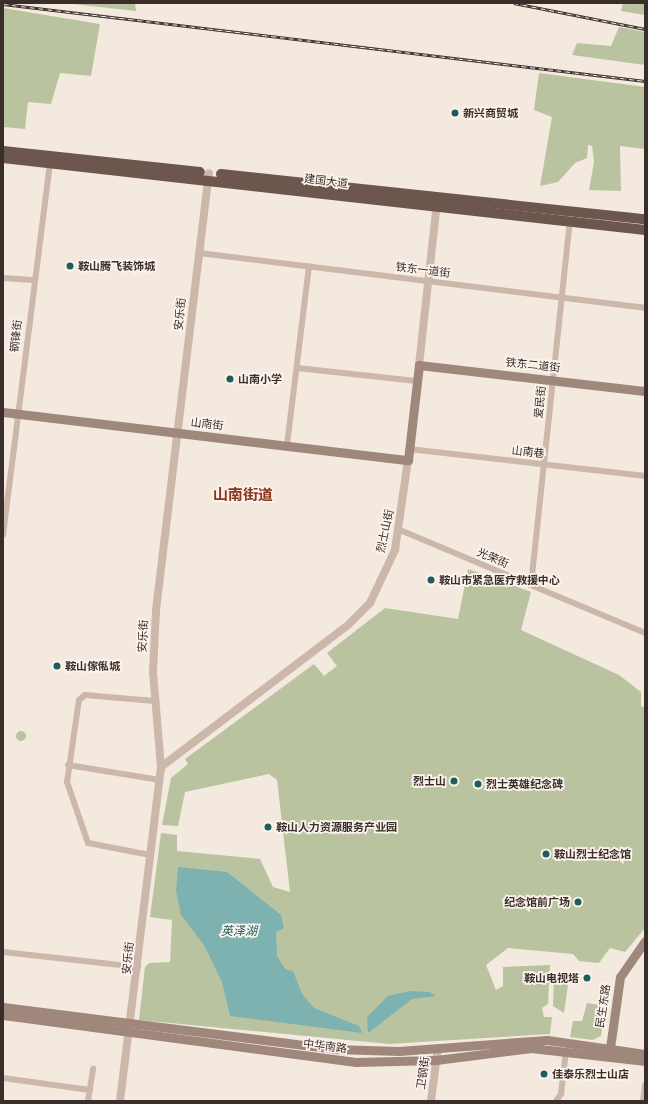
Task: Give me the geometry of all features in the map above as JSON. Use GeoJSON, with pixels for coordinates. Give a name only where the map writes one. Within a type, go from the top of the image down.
{"type":"FeatureCollection","features":[{"type":"Feature","properties":{"kind":"highway"},"geometry":{"type":"LineString","coordinates":[[3,145],[112,161]]}},
{"type":"Feature","properties":{"kind":"highway","name":"建国大道"},"geometry":{"type":"LineString","coordinates":[[3,151],[112,161],[208,176],[437,206],[645,230]]}},
{"type":"Feature","properties":{"kind":"highway","name":"建国大道"},"geometry":{"type":"LineString","coordinates":[[3,158],[50,164],[437,194],[645,219]]}},
{"type":"Feature","properties":{"kind":"main road","name":"铁东二道街"},"geometry":{"type":"LineString","coordinates":[[419,365],[552,379],[645,391]]}},
{"type":"Feature","properties":{"kind":"main road","name":"烈士山街"},"geometry":{"type":"LineString","coordinates":[[408,460],[419,365]]}},
{"type":"Feature","properties":{"kind":"main road","name":"山南街"},"geometry":{"type":"LineString","coordinates":[[3,412],[408,460]]}},
{"type":"Feature","properties":{"kind":"main road","name":"民生东路"},"geometry":{"type":"LineString","coordinates":[[609,1053],[620,977],[645,941]]}},
{"type":"Feature","properties":{"kind":"main road","name":"中华南路"},"geometry":{"type":"LineString","coordinates":[[3,1007],[131,1029],[356,1062],[436,1060],[531,1048],[645,1054]]}},
{"type":"Feature","properties":{"kind":"main road","name":"中华南路"},"geometry":{"type":"LineString","coordinates":[[3,1015],[340,1050],[438,1048],[547,1040],[645,1062]]}},
{"type":"Feature","properties":{"kind":"street","name":"钢锋街"},"geometry":{"type":"LineString","coordinates":[[3,535],[6,484],[18,414],[33,280],[50,164]]}},
{"type":"Feature","properties":{"kind":"street","name":"安乐街"},"geometry":{"type":"LineString","coordinates":[[120,1101],[131,1029],[161,767],[155,701],[156,610],[208,176]]}},
{"type":"Feature","properties":{"kind":"street","name":"烈士山街"},"geometry":{"type":"LineString","coordinates":[[419,365],[437,206],[437,194]]}},
{"type":"Feature","properties":{"kind":"street","name":"爱民街"},"geometry":{"type":"LineString","coordinates":[[531,585],[570,221]]}},
{"type":"Feature","properties":{"kind":"street","name":"铁东一道街"},"geometry":{"type":"LineString","coordinates":[[199,253],[428,280],[645,308]]}},
{"type":"Feature","properties":{"kind":"street"},"geometry":{"type":"LineString","coordinates":[[287,445],[309,266]]}},
{"type":"Feature","properties":{"kind":"street"},"geometry":{"type":"LineString","coordinates":[[3,278],[33,280]]}},
{"type":"Feature","properties":{"kind":"street"},"geometry":{"type":"LineString","coordinates":[[297,368],[416,381]]}},
{"type":"Feature","properties":{"kind":"street","name":"山南巷"},"geometry":{"type":"LineString","coordinates":[[409,449],[645,476]]}},
{"type":"Feature","properties":{"kind":"street","name":"烈士山街"},"geometry":{"type":"LineString","coordinates":[[161,767],[359,616],[370,604],[388,570],[400,530],[408,460]]}},
{"type":"Feature","properties":{"kind":"street","name":"光荣街"},"geometry":{"type":"LineString","coordinates":[[400,530],[645,633]]}},
{"type":"Feature","properties":{"kind":"street"},"geometry":{"type":"LineString","coordinates":[[150,855],[88,843],[67,782],[68,765],[79,700],[85,695],[155,701]]}},
{"type":"Feature","properties":{"kind":"street"},"geometry":{"type":"LineString","coordinates":[[68,765],[160,780]]}},
{"type":"Feature","properties":{"kind":"street"},"geometry":{"type":"LineString","coordinates":[[3,952],[138,967]]}},
{"type":"Feature","properties":{"kind":"street","name":"卫钢街"},"geometry":{"type":"LineString","coordinates":[[431,1101],[438,1048]]}},
{"type":"Feature","properties":{"kind":"street"},"geometry":{"type":"LineString","coordinates":[[556,1101],[561,1094],[566,1051]]}},
{"type":"Feature","properties":{"kind":"street"},"geometry":{"type":"LineString","coordinates":[[88,1101],[93,1068]]}},
{"type":"Feature","properties":{"kind":"street"},"geometry":{"type":"LineString","coordinates":[[3,1078],[90,1090]]}},
{"type":"Feature","properties":{"kind":"street"},"geometry":{"type":"LineString","coordinates":[[643,1101],[645,1085]]}},
{"type":"Feature","properties":{"kind":"green space"},"geometry":{"type":"Polygon","coordinates":[[[66,3],[135,3],[136,11],[73,4],[66,3]]]}},
{"type":"Feature","properties":{"kind":"green space"},"geometry":{"type":"Polygon","coordinates":[[[623,3],[645,3],[645,15],[621,11],[623,3]]]}},
{"type":"Feature","properties":{"kind":"green space"},"geometry":{"type":"Polygon","coordinates":[[[3,8],[100,24],[91,76],[60,73],[51,104],[28,102],[25,129],[3,127],[3,8]]]}},
{"type":"Feature","properties":{"kind":"green space"},"geometry":{"type":"Polygon","coordinates":[[[619,27],[645,32],[645,65],[572,55],[577,43],[611,46],[619,27]]]}},
{"type":"Feature","properties":{"kind":"green space"},"geometry":{"type":"Polygon","coordinates":[[[539,73],[645,87],[645,149],[620,146],[621,191],[589,190],[594,162],[592,146],[588,145],[587,158],[575,163],[558,182],[540,186],[552,117],[534,110],[539,73]]]}},
{"type":"Feature","properties":{"kind":"green space"},"geometry":{"type":"Polygon","coordinates":[[[468,569],[531,592],[521,630],[619,675],[641,692],[641,706],[645,708],[645,928],[625,952],[610,948],[599,963],[579,961],[573,954],[508,948],[486,965],[496,990],[503,986],[503,967],[550,965],[548,1004],[542,1008],[544,1017],[552,1017],[550,1034],[389,1044],[139,1020],[145,967],[149,963],[170,962],[172,920],[150,917],[161,833],[177,835],[177,851],[260,859],[273,887],[290,892],[277,780],[269,774],[185,792],[178,826],[162,825],[171,778],[188,764],[185,759],[314,664],[324,676],[337,666],[327,653],[385,608],[458,619],[468,569]]]}},
{"type":"Feature","properties":{"kind":"green space"},"geometry":{"type":"Polygon","coordinates":[[[19,731],[23,731],[25,732],[25,740],[19,741],[16,738],[16,734],[19,731]]]}},
{"type":"Feature","properties":{"kind":"green space"},"geometry":{"type":"Polygon","coordinates":[[[554,977],[569,978],[564,1013],[553,1006],[554,977]]]}},
{"type":"Feature","properties":{"kind":"green space"},"geometry":{"type":"Polygon","coordinates":[[[587,1003],[605,1006],[601,1036],[593,1040],[570,1037],[573,1021],[582,1021],[587,1003]]]}},
{"type":"Feature","properties":{"kind":"water","name":"英泽湖"},"geometry":{"type":"Polygon","coordinates":[[[178,867],[227,872],[281,915],[284,928],[276,932],[277,956],[285,969],[293,971],[302,994],[314,1008],[359,1026],[362,1033],[230,1016],[222,982],[204,945],[181,915],[176,891],[178,867]]]}},
{"type":"Feature","properties":{"kind":"water"},"geometry":{"type":"Polygon","coordinates":[[[410,991],[429,992],[436,996],[412,999],[368,1033],[367,1017],[388,996],[410,991]]]}},
{"type":"Feature","properties":{"kind":"railway"},"geometry":{"type":"LineString","coordinates":[[514,3],[645,29]]}},
{"type":"Feature","properties":{"kind":"railway"},"geometry":{"type":"LineString","coordinates":[[3,4],[645,81]]}},
{"type":"Feature","properties":{"kind":"place","name":"新兴商贸城"},"geometry":{"type":"Point","coordinates":[455,113]}},
{"type":"Feature","properties":{"kind":"place","name":"鞍山腾飞装饰城"},"geometry":{"type":"Point","coordinates":[70,266]}},
{"type":"Feature","properties":{"kind":"place","name":"山南小学"},"geometry":{"type":"Point","coordinates":[230,379]}},
{"type":"Feature","properties":{"kind":"place","name":"鞍山市紧急医疗救援中心"},"geometry":{"type":"Point","coordinates":[431,580]}},
{"type":"Feature","properties":{"kind":"place","name":"鞍山傢俬城"},"geometry":{"type":"Point","coordinates":[57,666]}},
{"type":"Feature","properties":{"kind":"place","name":"烈士山"},"geometry":{"type":"Point","coordinates":[454,781]}},
{"type":"Feature","properties":{"kind":"place","name":"烈士英雄纪念碑"},"geometry":{"type":"Point","coordinates":[478,784]}},
{"type":"Feature","properties":{"kind":"place","name":"鞍山人力资源服务产业园"},"geometry":{"type":"Point","coordinates":[268,827]}},
{"type":"Feature","properties":{"kind":"place","name":"鞍山烈士纪念馆"},"geometry":{"type":"Point","coordinates":[546,854]}},
{"type":"Feature","properties":{"kind":"place","name":"纪念馆前广场"},"geometry":{"type":"Point","coordinates":[578,902]}},
{"type":"Feature","properties":{"kind":"place","name":"鞍山电视塔"},"geometry":{"type":"Point","coordinates":[587,978]}},
{"type":"Feature","properties":{"kind":"place","name":"佳泰乐烈士山店"},"geometry":{"type":"Point","coordinates":[544,1074]}},
{"type":"Feature","properties":{"kind":"district","name":"山南街道"},"geometry":{"type":"Point","coordinates":[243,496]}}]}
